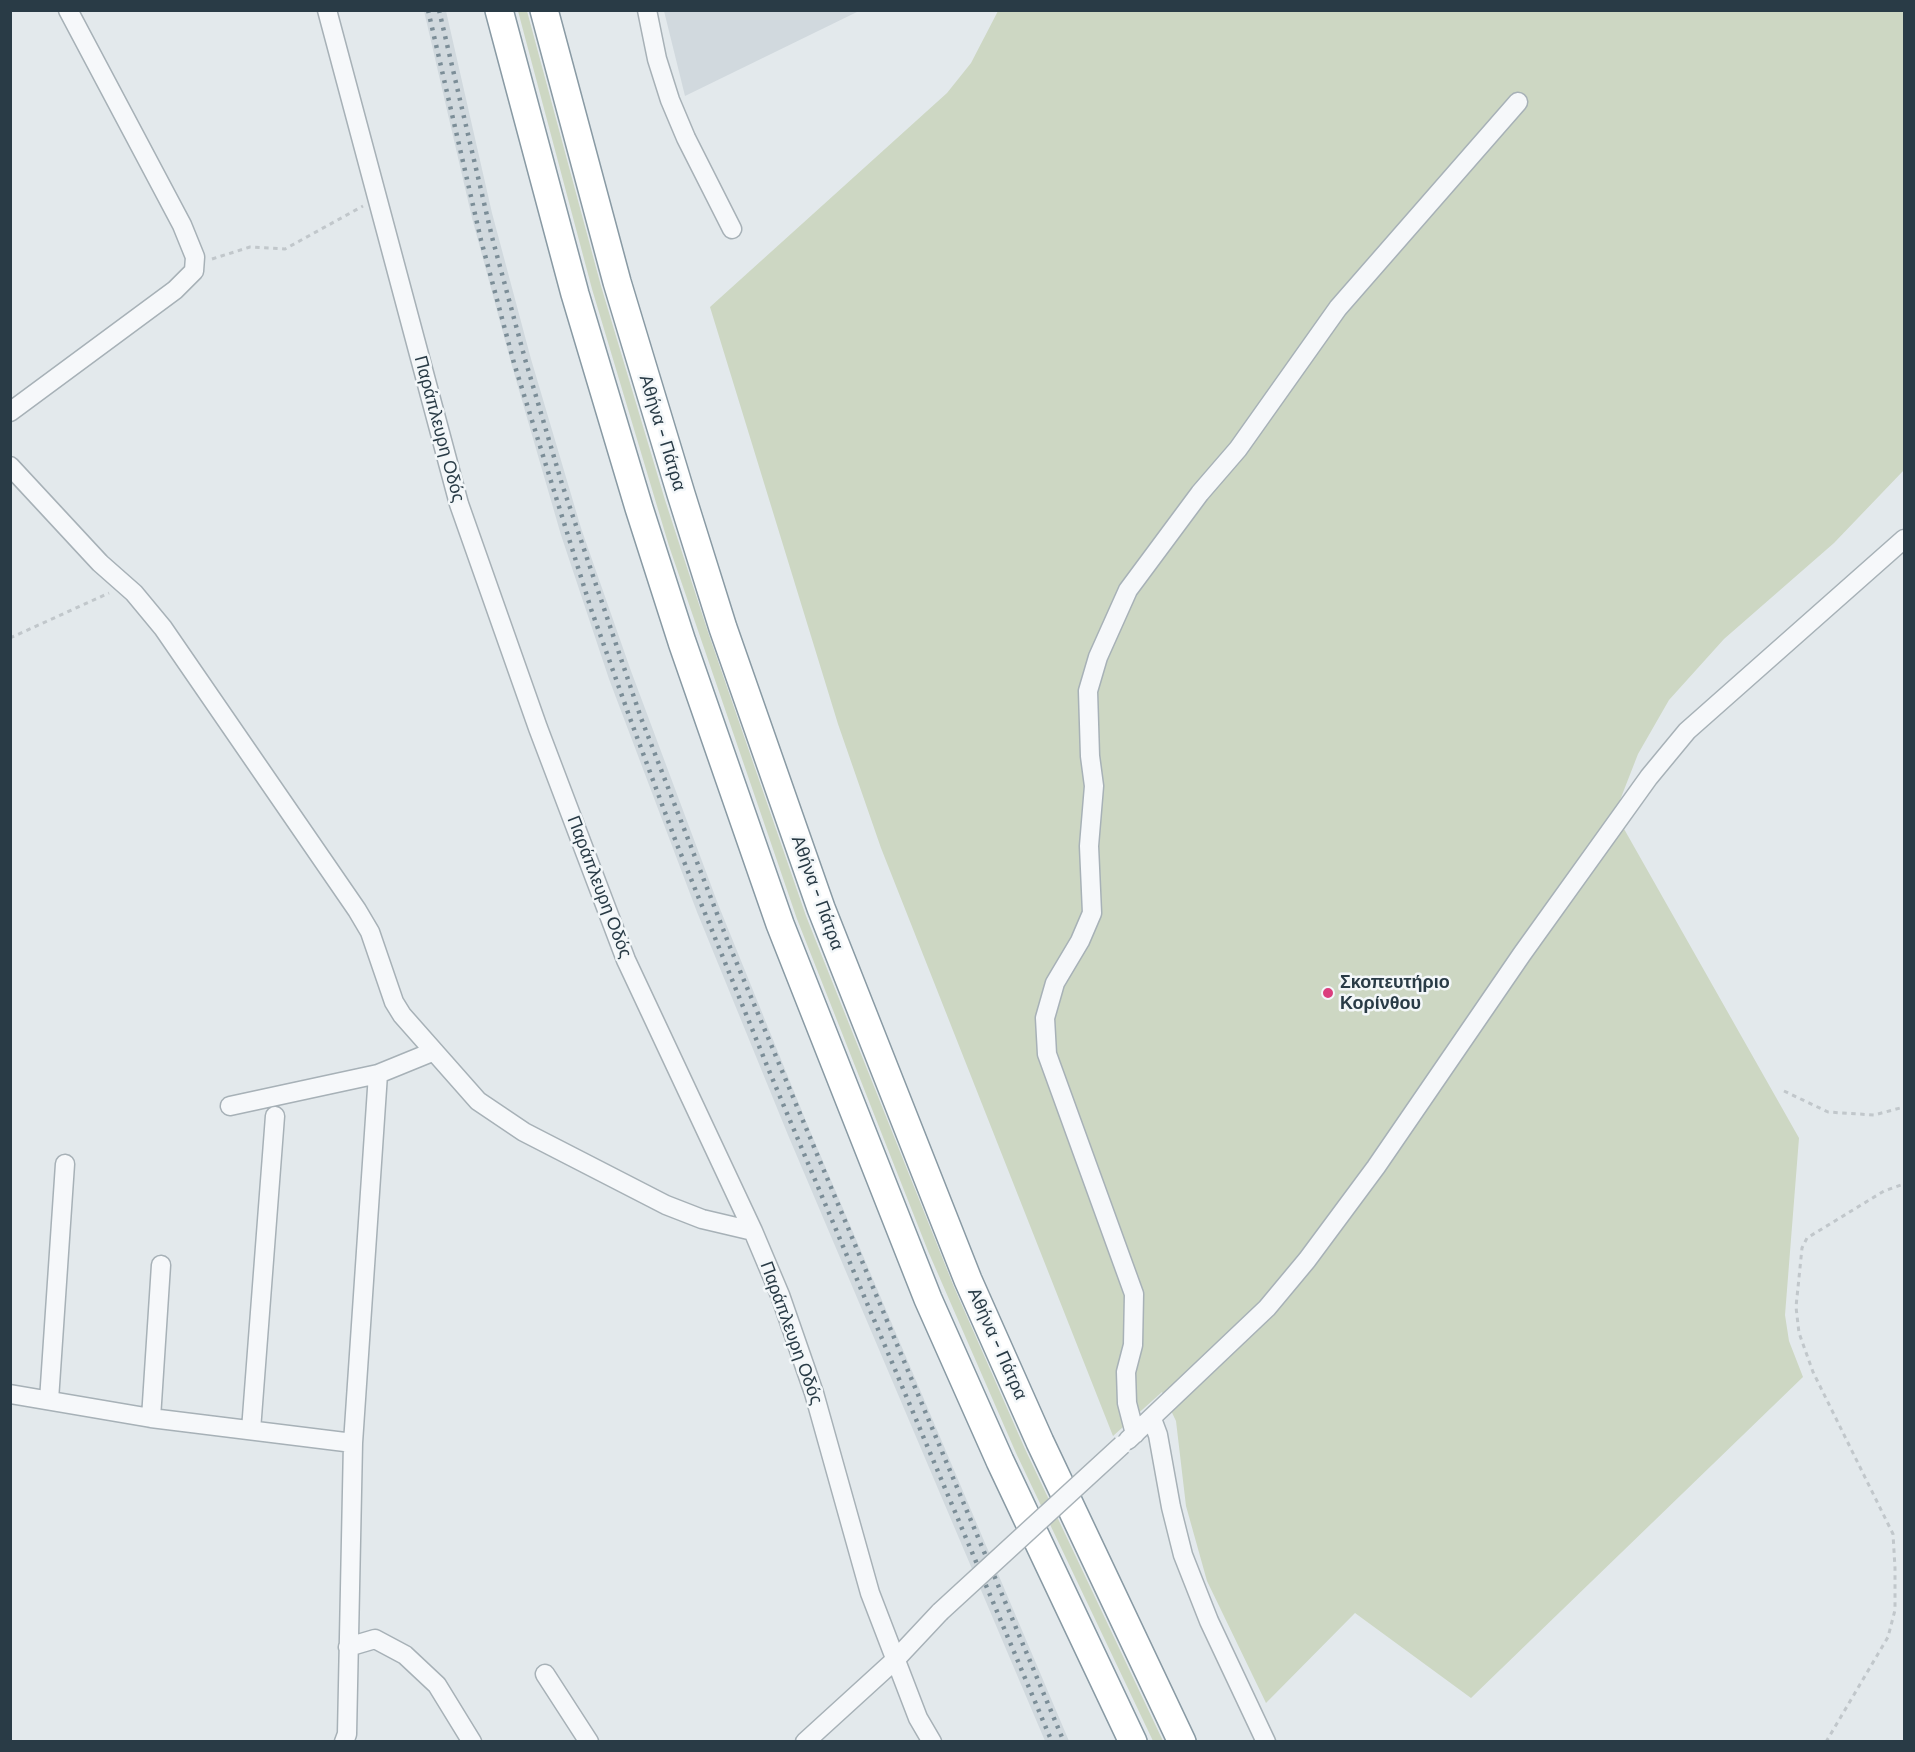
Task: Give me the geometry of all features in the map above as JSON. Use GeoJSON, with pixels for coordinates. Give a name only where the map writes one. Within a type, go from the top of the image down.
{"type":"FeatureCollection","features":[{"type":"Feature","properties":{"kind":"highway"},"geometry":{"type":"LineString","coordinates":[[499,10],[575,294],[639,508],[682,642],[780,924],[928,1299],[1000,1461],[1133,1742]]}},
{"type":"Feature","properties":{"kind":"highway","name":"Αθήνα - Πάτρα"},"geometry":{"type":"LineString","coordinates":[[544,10],[614,272],[681,494],[723,628],[821,908],[968,1280],[1040,1442],[1182,1742]]}},
{"type":"Feature","properties":{"kind":"street"},"geometry":{"type":"LineString","coordinates":[[10,412],[176,290],[195,271],[195,257],[182,225],[68,10]]}},
{"type":"Feature","properties":{"kind":"street","name":"Παράπλευρη Οδός"},"geometry":{"type":"LineString","coordinates":[[327,10],[459,504],[538,728],[626,960],[753,1231],[780,1295],[814,1393],[870,1593],[918,1718],[932,1742]]}},
{"type":"Feature","properties":{"kind":"street"},"geometry":{"type":"LineString","coordinates":[[647,10],[657,59],[674,109],[686,138],[732,229]]}},
{"type":"Feature","properties":{"kind":"street"},"geometry":{"type":"LineString","coordinates":[[1128,1439],[1126,1372],[1133,1345],[1134,1293],[1047,1054],[1045,1018],[1055,982],[1080,941],[1092,913],[1089,846],[1094,786],[1090,756],[1088,691],[1098,657],[1128,590],[1200,494],[1238,449],[1338,308],[1518,102]]}},
{"type":"Feature","properties":{"kind":"street"},"geometry":{"type":"LineString","coordinates":[[10,466],[100,563],[134,593],[187,660],[357,910],[373,940],[394,1002],[432,1052],[478,1101],[524,1132],[666,1205],[702,1219],[753,1231]]}},
{"type":"Feature","properties":{"kind":"street"},"geometry":{"type":"LineString","coordinates":[[805,1742],[895,1660],[940,1612],[1152,1419],[1267,1308],[1307,1260],[1376,1167],[1522,954],[1650,777],[1687,731],[1905,539]]}},
{"type":"Feature","properties":{"kind":"street"},"geometry":{"type":"LineString","coordinates":[[230,1106],[378,1074],[432,1052]]}},
{"type":"Feature","properties":{"kind":"street"},"geometry":{"type":"LineString","coordinates":[[348,1739],[353,1443],[378,1074]]}},
{"type":"Feature","properties":{"kind":"street"},"geometry":{"type":"LineString","coordinates":[[251,1430],[275,1116]]}},
{"type":"Feature","properties":{"kind":"street"},"geometry":{"type":"LineString","coordinates":[[49,1400],[64,1164]]}},
{"type":"Feature","properties":{"kind":"street"},"geometry":{"type":"LineString","coordinates":[[151,1418],[161,1265]]}},
{"type":"Feature","properties":{"kind":"street"},"geometry":{"type":"LineString","coordinates":[[10,1394],[151,1418],[353,1443]]}},
{"type":"Feature","properties":{"kind":"street"},"geometry":{"type":"LineString","coordinates":[[1152,1419],[1161,1449],[1171,1507],[1183,1555],[1209,1621],[1266,1742]]}},
{"type":"Feature","properties":{"kind":"street"},"geometry":{"type":"LineString","coordinates":[[348,1647],[375,1640],[405,1655],[437,1685],[472,1742]]}},
{"type":"Feature","properties":{"kind":"street"},"geometry":{"type":"LineString","coordinates":[[545,1674],[589,1742]]}},
{"type":"Feature","properties":{"kind":"path"},"geometry":{"type":"LineString","coordinates":[[195,266],[250,247],[285,249],[377,197]]}},
{"type":"Feature","properties":{"kind":"path"},"geometry":{"type":"LineString","coordinates":[[10,638],[108,593],[134,593]]}},
{"type":"Feature","properties":{"kind":"path"},"geometry":{"type":"LineString","coordinates":[[1784,1091],[1828,1112],[1874,1115],[1905,1107]]}},
{"type":"Feature","properties":{"kind":"path"},"geometry":{"type":"LineString","coordinates":[[1826,1742],[1888,1638],[1895,1610],[1895,1568],[1893,1534],[1813,1371],[1799,1333],[1797,1307],[1802,1248],[1807,1238],[1884,1191],[1905,1184]]}},
{"type":"Feature","properties":{"kind":"shaded area"},"geometry":{"type":"Polygon","coordinates":[[[664,10],[859,11],[685,96],[664,10]]]}},
{"type":"Feature","properties":{"kind":"shaded area"},"geometry":{"type":"Polygon","coordinates":[[[424,11],[446,11],[492,213],[531,359],[581,528],[631,671],[718,904],[808,1126],[1069,1741],[1045,1741],[788,1135],[697,912],[609,679],[561,535],[512,366],[472,218],[424,11]]]}},
{"type":"Feature","properties":{"kind":"green space"},"geometry":{"type":"Polygon","coordinates":[[[518,11],[527,11],[601,286],[665,500],[806,916],[954,1287],[1025,1449],[1163,1741],[1153,1741],[1016,1453],[928,1251],[797,919],[669,546],[592,289],[518,11]]]}},
{"type":"Feature","properties":{"kind":"green space","name":"Σκοπευτήριο Κορίνθου"},"geometry":{"type":"Polygon","coordinates":[[[998,11],[1904,11],[1904,470],[1834,543],[1724,639],[1669,700],[1638,754],[1615,813],[1799,1138],[1785,1315],[1789,1341],[1803,1377],[1471,1698],[1355,1613],[1266,1703],[1207,1581],[1186,1506],[1176,1421],[1162,1392],[1113,1436],[881,848],[838,724],[710,307],[947,93],[971,63],[998,11]]]}},
{"type":"Feature","properties":{"kind":"railway"},"geometry":{"type":"LineString","coordinates":[[428,10],[481,240],[514,363],[591,609],[631,721],[676,842],[770,1073],[1052,1742]]}},
{"type":"Feature","properties":{"kind":"railway"},"geometry":{"type":"LineString","coordinates":[[439,10],[492,237],[525,359],[562,484],[641,718],[730,947],[1064,1742]]}},
{"type":"Feature","properties":{"kind":"place","name":"Σκοπευτήριο Κορίνθου"},"geometry":{"type":"Point","coordinates":[1328,993]}}]}
